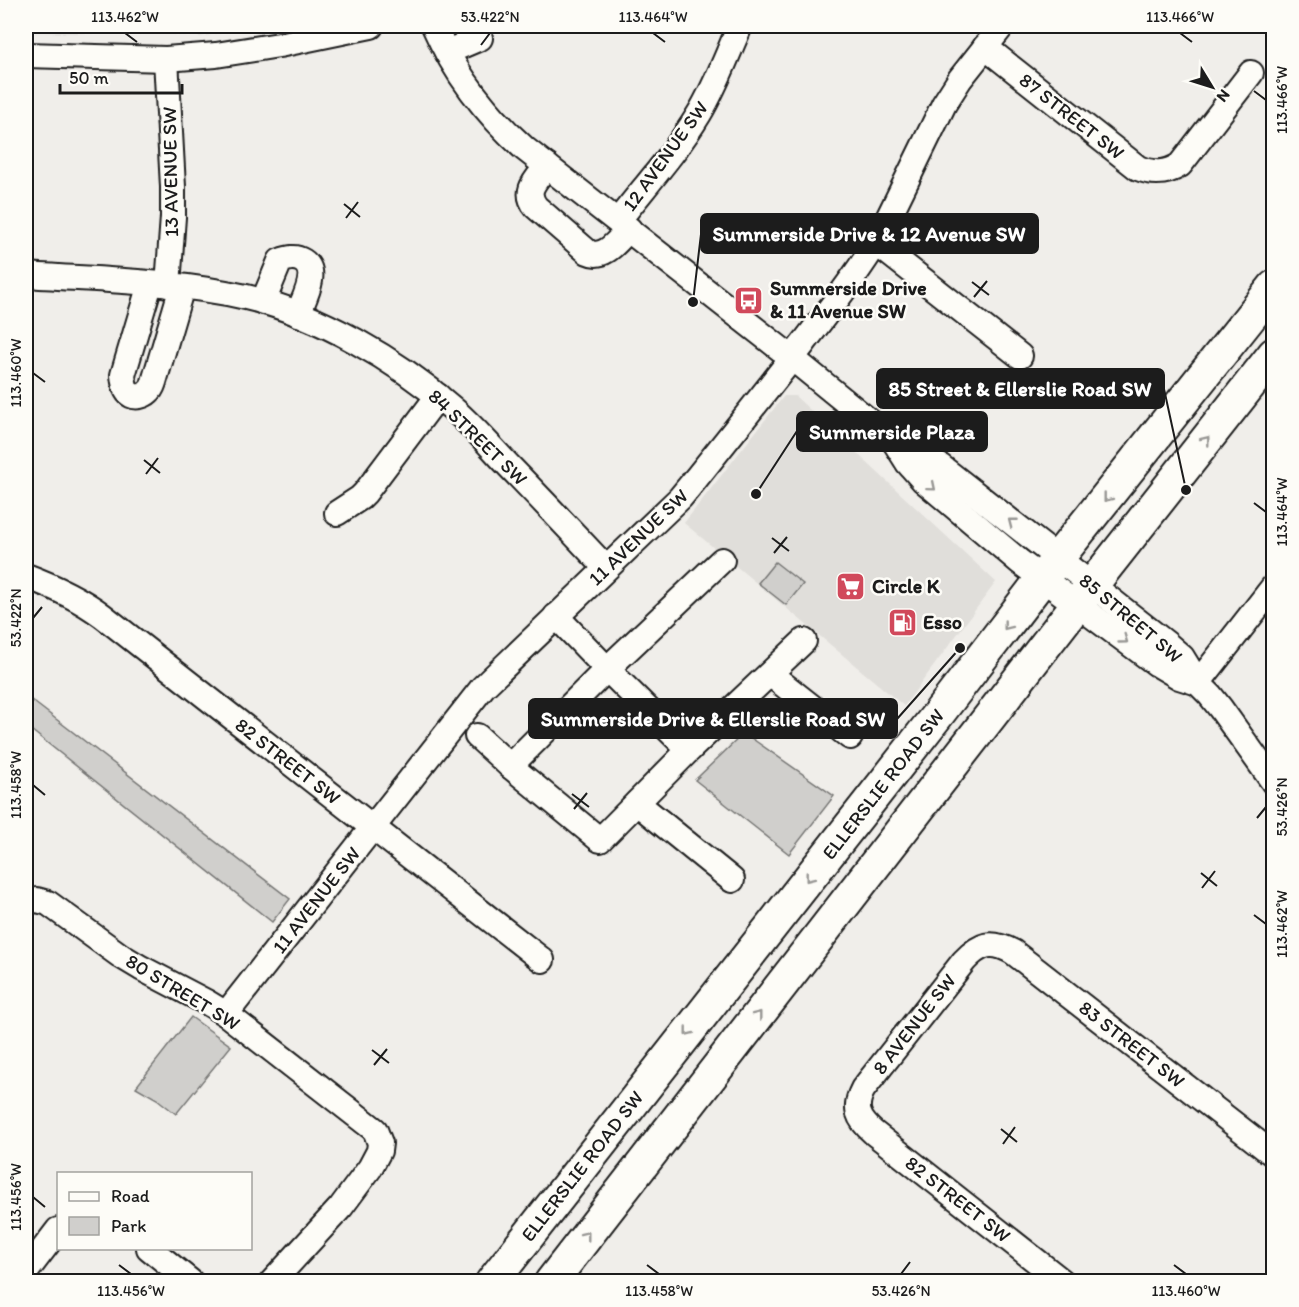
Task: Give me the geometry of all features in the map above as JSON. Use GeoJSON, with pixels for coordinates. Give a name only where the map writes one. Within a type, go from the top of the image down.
{"type":"FeatureCollection","features":[{"type":"Feature","properties":{"kind":"main road"},"geometry":{"type":"LineString","coordinates":[[550,1281],[884,854],[937,758],[1047,606],[1091,558],[1220,376],[1265,298]]}},
{"type":"Feature","properties":{"kind":"main road","name":"ELLERSLIE ROAD SW"},"geometry":{"type":"LineString","coordinates":[[492,1281],[505,1269],[939,713],[1067,582],[1274,354]]}},
{"type":"Feature","properties":{"kind":"street"},"geometry":{"type":"LineString","coordinates":[[26,55],[166,59],[239,52],[371,26]]}},
{"type":"Feature","properties":{"kind":"street","name":"85 STREET SW"},"geometry":{"type":"LineString","coordinates":[[434,26],[460,76],[505,131],[895,442],[940,466],[1067,582],[1167,644],[1182,657],[1197,683],[1221,709],[1274,783]]}},
{"type":"Feature","properties":{"kind":"street","name":"12 AVENUE SW"},"geometry":{"type":"LineString","coordinates":[[547,166],[532,187],[530,194],[536,207],[588,252],[594,255],[608,250],[699,114],[711,93],[740,26]]}},
{"type":"Feature","properties":{"kind":"street","name":"11 AVENUE SW"},"geometry":{"type":"LineString","coordinates":[[226,1014],[483,687],[664,514],[694,481],[792,358],[849,284],[876,243],[944,104],[960,79],[1002,26]]}},
{"type":"Feature","properties":{"kind":"street"},"geometry":{"type":"LineString","coordinates":[[447,52],[480,38]]}},
{"type":"Feature","properties":{"kind":"street","name":"87 STREET SW"},"geometry":{"type":"LineString","coordinates":[[985,47],[1138,168],[1146,171],[1164,172],[1180,165],[1251,73]]}},
{"type":"Feature","properties":{"kind":"street","name":"13 AVENUE SW"},"geometry":{"type":"LineString","coordinates":[[166,59],[173,187],[173,217],[166,285]]}},
{"type":"Feature","properties":{"kind":"street"},"geometry":{"type":"LineString","coordinates":[[876,243],[1020,356]]}},
{"type":"Feature","properties":{"kind":"street"},"geometry":{"type":"LineString","coordinates":[[263,302],[280,261],[288,258],[302,260],[311,270],[312,278],[298,314]]}},
{"type":"Feature","properties":{"kind":"street","name":"84 STREET SW"},"geometry":{"type":"LineString","coordinates":[[26,275],[166,285],[232,294],[298,314],[331,329],[371,350],[415,378],[438,396],[474,429],[606,568]]}},
{"type":"Feature","properties":{"kind":"street"},"geometry":{"type":"LineString","coordinates":[[336,513],[365,493],[438,396]]}},
{"type":"Feature","properties":{"kind":"street"},"geometry":{"type":"LineString","coordinates":[[510,766],[606,669],[722,560]]}},
{"type":"Feature","properties":{"kind":"street","name":"82 STREET SW"},"geometry":{"type":"LineString","coordinates":[[26,576],[63,591],[96,611],[542,960]]}},
{"type":"Feature","properties":{"kind":"street"},"geometry":{"type":"LineString","coordinates":[[1197,683],[1274,586]]}},
{"type":"Feature","properties":{"kind":"street"},"geometry":{"type":"LineString","coordinates":[[556,616],[606,669],[689,750]]}},
{"type":"Feature","properties":{"kind":"street"},"geometry":{"type":"LineString","coordinates":[[477,736],[600,840],[689,750],[804,641]]}},
{"type":"Feature","properties":{"kind":"street"},"geometry":{"type":"LineString","coordinates":[[770,674],[849,737]]}},
{"type":"Feature","properties":{"kind":"street"},"geometry":{"type":"LineString","coordinates":[[637,803],[732,880]]}},
{"type":"Feature","properties":{"kind":"street","name":"80 STREET SW"},"geometry":{"type":"LineString","coordinates":[[28,901],[48,903],[131,962],[226,1014],[375,1130],[380,1143],[376,1159],[344,1203],[272,1281]]}},
{"type":"Feature","properties":{"kind":"street","name":"83 STREET SW"},"geometry":{"type":"LineString","coordinates":[[985,946],[995,944],[1013,952],[1274,1155]]}},
{"type":"Feature","properties":{"kind":"street","name":"8 AVENUE SW"},"geometry":{"type":"LineString","coordinates":[[858,1112],[859,1097],[863,1089],[964,961],[977,949],[985,946]]}},
{"type":"Feature","properties":{"kind":"street","name":"82 STREET SW"},"geometry":{"type":"LineString","coordinates":[[858,1112],[867,1127],[1063,1281]]}},
{"type":"Feature","properties":{"kind":"street"},"geometry":{"type":"LineString","coordinates":[[26,1272],[57,1231]]}},
{"type":"Feature","properties":{"kind":"street"},"geometry":{"type":"LineString","coordinates":[[152,1250],[191,1281]]}},
{"type":"Feature","properties":{"kind":"shaded area"},"geometry":{"type":"Polygon","coordinates":[[[26,26],[260,26],[200,37],[26,32],[26,26]]]}},
{"type":"Feature","properties":{"kind":"shaded area"},"geometry":{"type":"Polygon","coordinates":[[[784,396],[795,396],[996,582],[904,706],[684,523],[784,396]]]}},
{"type":"Feature","properties":{"kind":"green space"},"geometry":{"type":"Polygon","coordinates":[[[775,562],[803,584],[786,605],[758,583],[775,562]]]}},
{"type":"Feature","properties":{"kind":"green space"},"geometry":{"type":"Polygon","coordinates":[[[26,696],[290,899],[272,922],[26,726],[26,696]]]}},
{"type":"Feature","properties":{"kind":"green space"},"geometry":{"type":"Polygon","coordinates":[[[744,733],[834,796],[789,854],[695,780],[744,733]]]}},
{"type":"Feature","properties":{"kind":"green space"},"geometry":{"type":"Polygon","coordinates":[[[191,1017],[231,1046],[176,1114],[157,1099],[136,1087],[191,1017]]]}},
{"type":"Feature","properties":{"kind":"place","name":"Summerside Drive & 11 Avenue SW"},"geometry":{"type":"Point","coordinates":[749,300]}},
{"type":"Feature","properties":{"kind":"place","name":"Summerside Drive & 12 Avenue SW"},"geometry":{"type":"Point","coordinates":[693,302]}},
{"type":"Feature","properties":{"kind":"place","name":"85 Street & Ellerslie Road SW"},"geometry":{"type":"Point","coordinates":[1186,490]}},
{"type":"Feature","properties":{"kind":"place","name":"Summerside Plaza"},"geometry":{"type":"Point","coordinates":[756,494]}},
{"type":"Feature","properties":{"kind":"place","name":"Circle K"},"geometry":{"type":"Point","coordinates":[851,586]}},
{"type":"Feature","properties":{"kind":"place","name":"Esso"},"geometry":{"type":"Point","coordinates":[902,622]}},
{"type":"Feature","properties":{"kind":"place","name":"Summerside Drive & Ellerslie Road SW"},"geometry":{"type":"Point","coordinates":[960,648]}}]}
